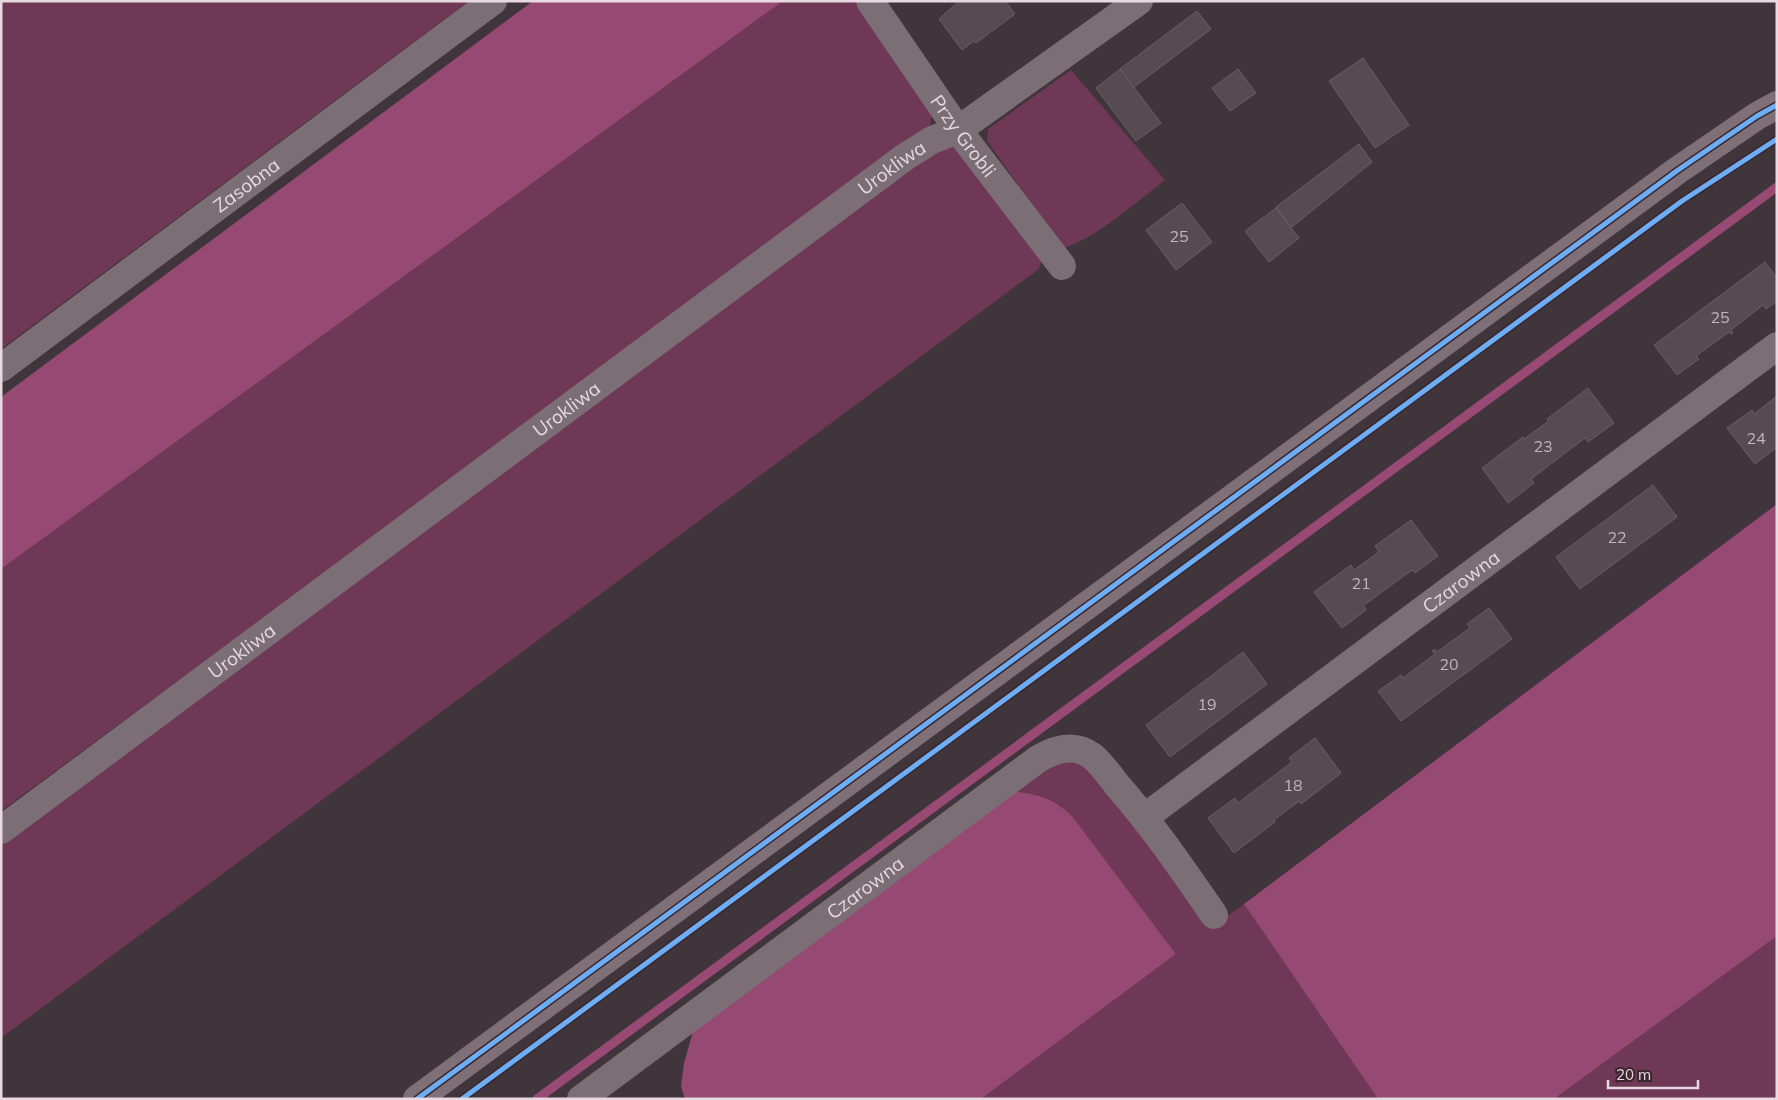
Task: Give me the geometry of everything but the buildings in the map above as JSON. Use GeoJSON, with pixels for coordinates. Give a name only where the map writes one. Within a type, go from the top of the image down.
{"type":"FeatureCollection","features":[{"type":"Feature","properties":{"kind":"street","name":"Zasobna"},"geometry":{"type":"LineString","coordinates":[[1,368],[493,1]]}},
{"type":"Feature","properties":{"kind":"street","name":"Przy Grobli"},"geometry":{"type":"LineString","coordinates":[[870,1],[958,130],[1062,266]]}},
{"type":"Feature","properties":{"kind":"street","name":"Urokliwa"},"geometry":{"type":"LineString","coordinates":[[1,830],[905,157],[932,140],[958,130],[1139,1]]}},
{"type":"Feature","properties":{"kind":"street"},"geometry":{"type":"LineString","coordinates":[[417,1099],[1678,170],[1757,116],[1777,105]]}},
{"type":"Feature","properties":{"kind":"street","name":"Czarowna"},"geometry":{"type":"LineString","coordinates":[[1145,817],[1777,346]]}},
{"type":"Feature","properties":{"kind":"street","name":"Czarowna"},"geometry":{"type":"LineString","coordinates":[[581,1099],[1051,751],[1064,748],[1079,750],[1093,756],[1145,817],[1214,915]]}},
{"type":"Feature","properties":{"kind":"shaded area"},"geometry":{"type":"Polygon","coordinates":[[[1,1],[469,1],[1,349],[1,1]]]}},
{"type":"Feature","properties":{"kind":"shaded area"},"geometry":{"type":"Polygon","coordinates":[[[533,1],[783,1],[1,569],[1,397],[533,1]]]}},
{"type":"Feature","properties":{"kind":"shaded area"},"geometry":{"type":"Polygon","coordinates":[[[783,1],[854,1],[932,112],[930,128],[1,811],[1,569],[783,1]]]}},
{"type":"Feature","properties":{"kind":"shaded area"},"geometry":{"type":"Polygon","coordinates":[[[1071,70],[1165,180],[1102,228],[1075,244],[1063,248],[987,141],[988,129],[1071,70]]]}},
{"type":"Feature","properties":{"kind":"shaded area"},"geometry":{"type":"Polygon","coordinates":[[[942,144],[954,147],[1042,260],[1039,269],[1,1038],[1,844],[942,144]]]}},
{"type":"Feature","properties":{"kind":"shaded area"},"geometry":{"type":"Polygon","coordinates":[[[1777,504],[1777,936],[1554,1099],[1378,1099],[1244,904],[1777,504]]]}},
{"type":"Feature","properties":{"kind":"shaded area"},"geometry":{"type":"Polygon","coordinates":[[[1056,759],[1088,764],[1212,927],[1244,904],[1378,1099],[981,1099],[1176,954],[1072,816],[1058,805],[1044,798],[1012,791],[1056,759]]]}},
{"type":"Feature","properties":{"kind":"shaded area"},"geometry":{"type":"Polygon","coordinates":[[[1012,791],[1044,798],[1058,805],[1072,816],[1176,954],[981,1099],[685,1099],[681,1086],[684,1063],[696,1021],[1012,791]]]}},
{"type":"Feature","properties":{"kind":"shaded area"},"geometry":{"type":"Polygon","coordinates":[[[1777,936],[1777,1099],[1554,1099],[1777,936]]]}},
{"type":"Feature","properties":{"kind":"waterway"},"geometry":{"type":"LineString","coordinates":[[537,1099],[1777,187]]}},
{"type":"Feature","properties":{"kind":"cycle path"},"geometry":{"type":"LineString","coordinates":[[417,1099],[1678,170],[1757,116],[1777,105]]}},
{"type":"Feature","properties":{"kind":"cycle path"},"geometry":{"type":"LineString","coordinates":[[462,1099],[1682,201],[1777,139]]}}]}
